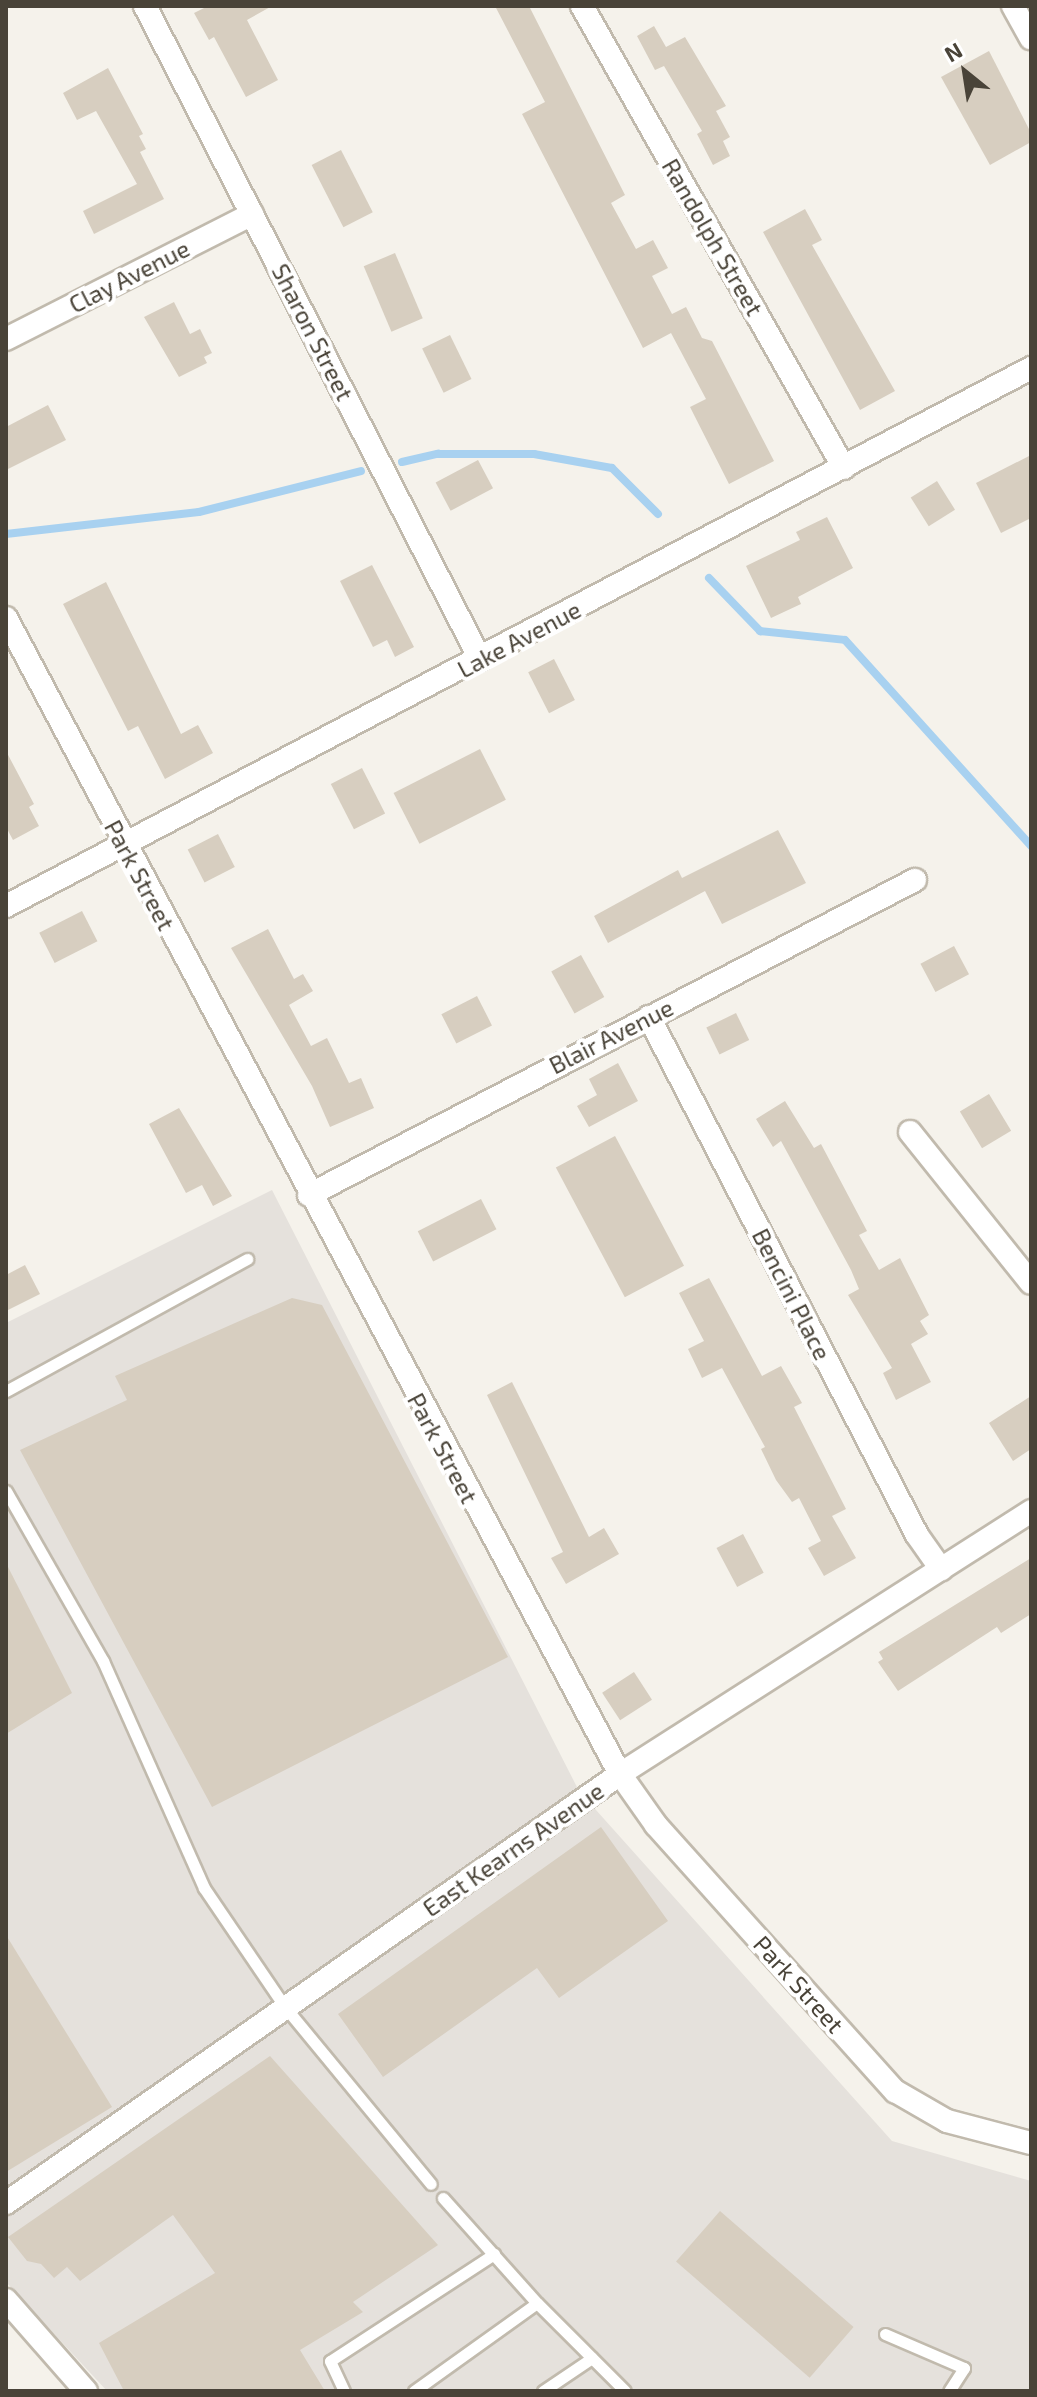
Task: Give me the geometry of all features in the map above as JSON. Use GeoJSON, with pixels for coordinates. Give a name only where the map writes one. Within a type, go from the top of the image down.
{"type":"FeatureCollection","features":[{"type":"Feature","properties":{"kind":"street","name":"Sharon Street"},"geometry":{"type":"LineString","coordinates":[[145,6],[480,659]]}},
{"type":"Feature","properties":{"kind":"street","name":"Randolph Street"},"geometry":{"type":"LineString","coordinates":[[582,6],[844,468]]}},
{"type":"Feature","properties":{"kind":"street"},"geometry":{"type":"LineString","coordinates":[[1013,6],[1031,38]]}},
{"type":"Feature","properties":{"kind":"street","name":"Clay Avenue"},"geometry":{"type":"LineString","coordinates":[[6,339],[252,214]]}},
{"type":"Feature","properties":{"kind":"street","name":"Lake Avenue"},"geometry":{"type":"LineString","coordinates":[[6,906],[1031,368]]}},
{"type":"Feature","properties":{"kind":"street","name":"Park Street"},"geometry":{"type":"LineString","coordinates":[[6,618],[309,1195],[620,1774],[656,1825],[895,2091],[947,2121],[1031,2143]]}},
{"type":"Feature","properties":{"kind":"street","name":"Blair Avenue"},"geometry":{"type":"LineString","coordinates":[[309,1195],[915,880]]}},
{"type":"Feature","properties":{"kind":"street","name":"Bencini Place"},"geometry":{"type":"LineString","coordinates":[[649,1017],[917,1535],[941,1569]]}},
{"type":"Feature","properties":{"kind":"street"},"geometry":{"type":"LineString","coordinates":[[910,1132],[1031,1283]]}},
{"type":"Feature","properties":{"kind":"street","name":"East Kearns Avenue"},"geometry":{"type":"LineString","coordinates":[[6,2203],[620,1774],[1031,1511]]}},
{"type":"Feature","properties":{"kind":"street"},"geometry":{"type":"LineString","coordinates":[[6,2300],[86,2391]]}},
{"type":"Feature","properties":{"kind":"lane"},"geometry":{"type":"LineString","coordinates":[[6,1391],[247,1259]]}},
{"type":"Feature","properties":{"kind":"lane"},"geometry":{"type":"LineString","coordinates":[[6,1491],[103,1661],[204,1888],[285,2007],[431,2184]]}},
{"type":"Feature","properties":{"kind":"lane"},"geometry":{"type":"LineString","coordinates":[[443,2198],[537,2303],[625,2391]]}},
{"type":"Feature","properties":{"kind":"lane"},"geometry":{"type":"LineString","coordinates":[[344,2391],[330,2361],[494,2254]]}},
{"type":"Feature","properties":{"kind":"lane"},"geometry":{"type":"LineString","coordinates":[[414,2391],[537,2303]]}},
{"type":"Feature","properties":{"kind":"lane"},"geometry":{"type":"LineString","coordinates":[[885,2334],[964,2368],[949,2391]]}},
{"type":"Feature","properties":{"kind":"lane"},"geometry":{"type":"LineString","coordinates":[[543,2391],[592,2358]]}},
{"type":"Feature","properties":{"kind":"shaded area"},"geometry":{"type":"Polygon","coordinates":[[[272,1190],[579,1791],[892,2141],[1031,2181],[1031,2391],[107,2391],[6,2282],[6,1323],[272,1190]]]}},
{"type":"Feature","properties":{"kind":"building"},"geometry":{"type":"Polygon","coordinates":[[[208,6],[272,6],[247,20],[278,80],[246,97],[214,37],[209,40],[194,13],[208,6]]]}},
{"type":"Feature","properties":{"kind":"building"},"geometry":{"type":"Polygon","coordinates":[[[495,6],[529,6],[625,195],[611,203],[636,249],[653,240],[668,268],[652,276],[672,314],[686,307],[702,338],[712,341],[774,461],[729,484],[690,407],[706,399],[671,333],[643,348],[522,114],[545,102],[495,6]]]}},
{"type":"Feature","properties":{"kind":"building"},"geometry":{"type":"Polygon","coordinates":[[[654,26],[666,47],[685,37],[726,106],[716,111],[730,137],[723,141],[730,156],[713,165],[697,134],[702,131],[664,66],[655,70],[637,36],[654,26]]]}},
{"type":"Feature","properties":{"kind":"building"},"geometry":{"type":"Polygon","coordinates":[[[989,51],[1031,133],[1031,142],[990,165],[941,77],[989,51]]]}},
{"type":"Feature","properties":{"kind":"building"},"geometry":{"type":"Polygon","coordinates":[[[108,68],[143,134],[139,136],[146,149],[140,152],[164,199],[94,234],[83,211],[137,184],[96,111],[77,120],[63,93],[108,68]]]}},
{"type":"Feature","properties":{"kind":"building"},"geometry":{"type":"Polygon","coordinates":[[[341,150],[373,212],[343,227],[312,165],[341,150]]]}},
{"type":"Feature","properties":{"kind":"building"},"geometry":{"type":"Polygon","coordinates":[[[805,209],[822,240],[812,245],[895,391],[860,410],[763,232],[805,209]]]}},
{"type":"Feature","properties":{"kind":"building"},"geometry":{"type":"Polygon","coordinates":[[[395,253],[423,318],[391,332],[364,266],[395,253]]]}},
{"type":"Feature","properties":{"kind":"building"},"geometry":{"type":"Polygon","coordinates":[[[174,302],[190,334],[200,329],[212,353],[204,357],[207,363],[179,377],[144,317],[174,302]]]}},
{"type":"Feature","properties":{"kind":"building"},"geometry":{"type":"Polygon","coordinates":[[[450,335],[471,379],[444,393],[422,349],[450,335]]]}},
{"type":"Feature","properties":{"kind":"building"},"geometry":{"type":"Polygon","coordinates":[[[48,405],[66,440],[6,470],[6,427],[48,405]]]}},
{"type":"Feature","properties":{"kind":"building"},"geometry":{"type":"Polygon","coordinates":[[[1031,455],[1031,518],[1001,533],[976,483],[1031,455]]]}},
{"type":"Feature","properties":{"kind":"building"},"geometry":{"type":"Polygon","coordinates":[[[478,460],[493,488],[451,511],[436,483],[478,460]]]}},
{"type":"Feature","properties":{"kind":"building"},"geometry":{"type":"Polygon","coordinates":[[[937,481],[955,510],[929,526],[911,497],[937,481]]]}},
{"type":"Feature","properties":{"kind":"building"},"geometry":{"type":"Polygon","coordinates":[[[827,517],[853,568],[798,597],[801,604],[771,618],[746,566],[800,540],[796,532],[827,517]]]}},
{"type":"Feature","properties":{"kind":"building"},"geometry":{"type":"Polygon","coordinates":[[[372,565],[414,647],[395,657],[387,640],[373,647],[340,581],[372,565]]]}},
{"type":"Feature","properties":{"kind":"building"},"geometry":{"type":"Polygon","coordinates":[[[106,582],[181,734],[198,725],[213,753],[165,779],[138,726],[128,731],[63,604],[106,582]]]}},
{"type":"Feature","properties":{"kind":"building"},"geometry":{"type":"Polygon","coordinates":[[[554,659],[575,700],[549,713],[528,672],[554,659]]]}},
{"type":"Feature","properties":{"kind":"building"},"geometry":{"type":"Polygon","coordinates":[[[480,749],[506,800],[419,844],[394,793],[480,749]]]}},
{"type":"Feature","properties":{"kind":"building"},"geometry":{"type":"Polygon","coordinates":[[[6,751],[34,804],[29,807],[39,826],[13,840],[6,827],[6,751]]]}},
{"type":"Feature","properties":{"kind":"building"},"geometry":{"type":"Polygon","coordinates":[[[362,768],[385,813],[354,829],[331,784],[362,768]]]}},
{"type":"Feature","properties":{"kind":"building"},"geometry":{"type":"Polygon","coordinates":[[[778,830],[806,883],[722,924],[705,891],[608,943],[594,916],[678,870],[682,878],[778,830]]]}},
{"type":"Feature","properties":{"kind":"building"},"geometry":{"type":"Polygon","coordinates":[[[218,834],[235,867],[205,882],[188,849],[218,834]]]}},
{"type":"Feature","properties":{"kind":"building"},"geometry":{"type":"Polygon","coordinates":[[[82,911],[97,941],[55,963],[39,933],[82,911]]]}},
{"type":"Feature","properties":{"kind":"building"},"geometry":{"type":"Polygon","coordinates":[[[268,929],[294,979],[303,974],[313,991],[289,1005],[311,1046],[327,1038],[349,1083],[361,1078],[374,1108],[330,1127],[312,1086],[231,948],[268,929]]]}},
{"type":"Feature","properties":{"kind":"building"},"geometry":{"type":"Polygon","coordinates":[[[954,946],[969,974],[935,992],[920,964],[954,946]]]}},
{"type":"Feature","properties":{"kind":"building"},"geometry":{"type":"Polygon","coordinates":[[[581,955],[604,997],[575,1013],[551,971],[581,955]]]}},
{"type":"Feature","properties":{"kind":"building"},"geometry":{"type":"Polygon","coordinates":[[[477,996],[492,1025],[456,1044],[441,1014],[477,996]]]}},
{"type":"Feature","properties":{"kind":"building"},"geometry":{"type":"Polygon","coordinates":[[[736,1013],[749,1040],[719,1054],[706,1027],[736,1013]]]}},
{"type":"Feature","properties":{"kind":"building"},"geometry":{"type":"Polygon","coordinates":[[[618,1063],[638,1101],[589,1127],[577,1106],[597,1095],[589,1079],[618,1063]]]}},
{"type":"Feature","properties":{"kind":"building"},"geometry":{"type":"Polygon","coordinates":[[[989,1094],[1011,1131],[982,1148],[960,1112],[989,1094]]]}},
{"type":"Feature","properties":{"kind":"building"},"geometry":{"type":"Polygon","coordinates":[[[785,1101],[814,1148],[821,1144],[867,1231],[859,1235],[879,1270],[900,1258],[929,1315],[920,1321],[928,1334],[911,1344],[931,1382],[896,1400],[883,1373],[892,1368],[848,1295],[859,1289],[851,1270],[781,1141],[773,1147],[756,1119],[785,1101]]]}},
{"type":"Feature","properties":{"kind":"building"},"geometry":{"type":"Polygon","coordinates":[[[179,1108],[232,1196],[213,1206],[202,1185],[186,1193],[149,1124],[179,1108]]]}},
{"type":"Feature","properties":{"kind":"building"},"geometry":{"type":"Polygon","coordinates":[[[615,1136],[684,1266],[625,1297],[556,1167],[615,1136]]]}},
{"type":"Feature","properties":{"kind":"building"},"geometry":{"type":"Polygon","coordinates":[[[481,1199],[496,1229],[433,1262],[418,1231],[481,1199]]]}},
{"type":"Feature","properties":{"kind":"building"},"geometry":{"type":"Polygon","coordinates":[[[25,1265],[40,1294],[6,1311],[6,1275],[25,1265]]]}},
{"type":"Feature","properties":{"kind":"building"},"geometry":{"type":"Polygon","coordinates":[[[709,1278],[762,1376],[781,1366],[802,1403],[794,1407],[846,1509],[832,1516],[856,1558],[824,1576],[808,1548],[821,1541],[799,1498],[792,1502],[776,1480],[761,1449],[765,1447],[722,1368],[702,1378],[688,1349],[704,1341],[679,1293],[709,1278]]]}},
{"type":"Feature","properties":{"kind":"building"},"geometry":{"type":"Polygon","coordinates":[[[292,1298],[322,1305],[508,1657],[212,1807],[20,1450],[127,1400],[115,1376],[292,1298]]]}},
{"type":"Feature","properties":{"kind":"building"},"geometry":{"type":"Polygon","coordinates":[[[512,1382],[589,1537],[604,1528],[619,1554],[566,1584],[551,1558],[563,1552],[487,1395],[512,1382]]]}},
{"type":"Feature","properties":{"kind":"building"},"geometry":{"type":"Polygon","coordinates":[[[1031,1396],[1031,1449],[1013,1461],[989,1423],[1031,1396]]]}},
{"type":"Feature","properties":{"kind":"building"},"geometry":{"type":"Polygon","coordinates":[[[743,1534],[764,1573],[737,1587],[717,1548],[743,1534]]]}},
{"type":"Feature","properties":{"kind":"building"},"geometry":{"type":"Polygon","coordinates":[[[1031,1558],[1031,1614],[1001,1633],[997,1627],[898,1691],[878,1662],[883,1659],[879,1652],[1031,1558]]]}},
{"type":"Feature","properties":{"kind":"building"},"geometry":{"type":"Polygon","coordinates":[[[6,1563],[72,1693],[6,1734],[6,1563]]]}},
{"type":"Feature","properties":{"kind":"building"},"geometry":{"type":"Polygon","coordinates":[[[634,1672],[652,1700],[620,1720],[602,1693],[634,1672]]]}},
{"type":"Feature","properties":{"kind":"building"},"geometry":{"type":"Polygon","coordinates":[[[601,1827],[668,1921],[559,1998],[537,1968],[383,2077],[338,2014],[601,1827]]]}},
{"type":"Feature","properties":{"kind":"building"},"geometry":{"type":"Polygon","coordinates":[[[6,1935],[112,2107],[6,2172],[6,1935]]]}},
{"type":"Feature","properties":{"kind":"building"},"geometry":{"type":"Polygon","coordinates":[[[270,2056],[438,2245],[353,2302],[363,2312],[300,2350],[325,2391],[124,2391],[99,2343],[215,2273],[173,2215],[80,2281],[67,2267],[54,2278],[41,2264],[27,2261],[8,2237],[270,2056]]]}},
{"type":"Feature","properties":{"kind":"building"},"geometry":{"type":"Polygon","coordinates":[[[720,2211],[854,2327],[810,2378],[676,2262],[720,2211]]]}},
{"type":"Feature","properties":{"kind":"waterway"},"geometry":{"type":"LineString","coordinates":[[402,462],[438,454],[534,454],[612,468],[658,514]]}},
{"type":"Feature","properties":{"kind":"waterway"},"geometry":{"type":"LineString","coordinates":[[6,534],[199,512],[361,471]]}},
{"type":"Feature","properties":{"kind":"waterway"},"geometry":{"type":"LineString","coordinates":[[709,578],[760,631],[845,640],[1031,846]]}}]}
